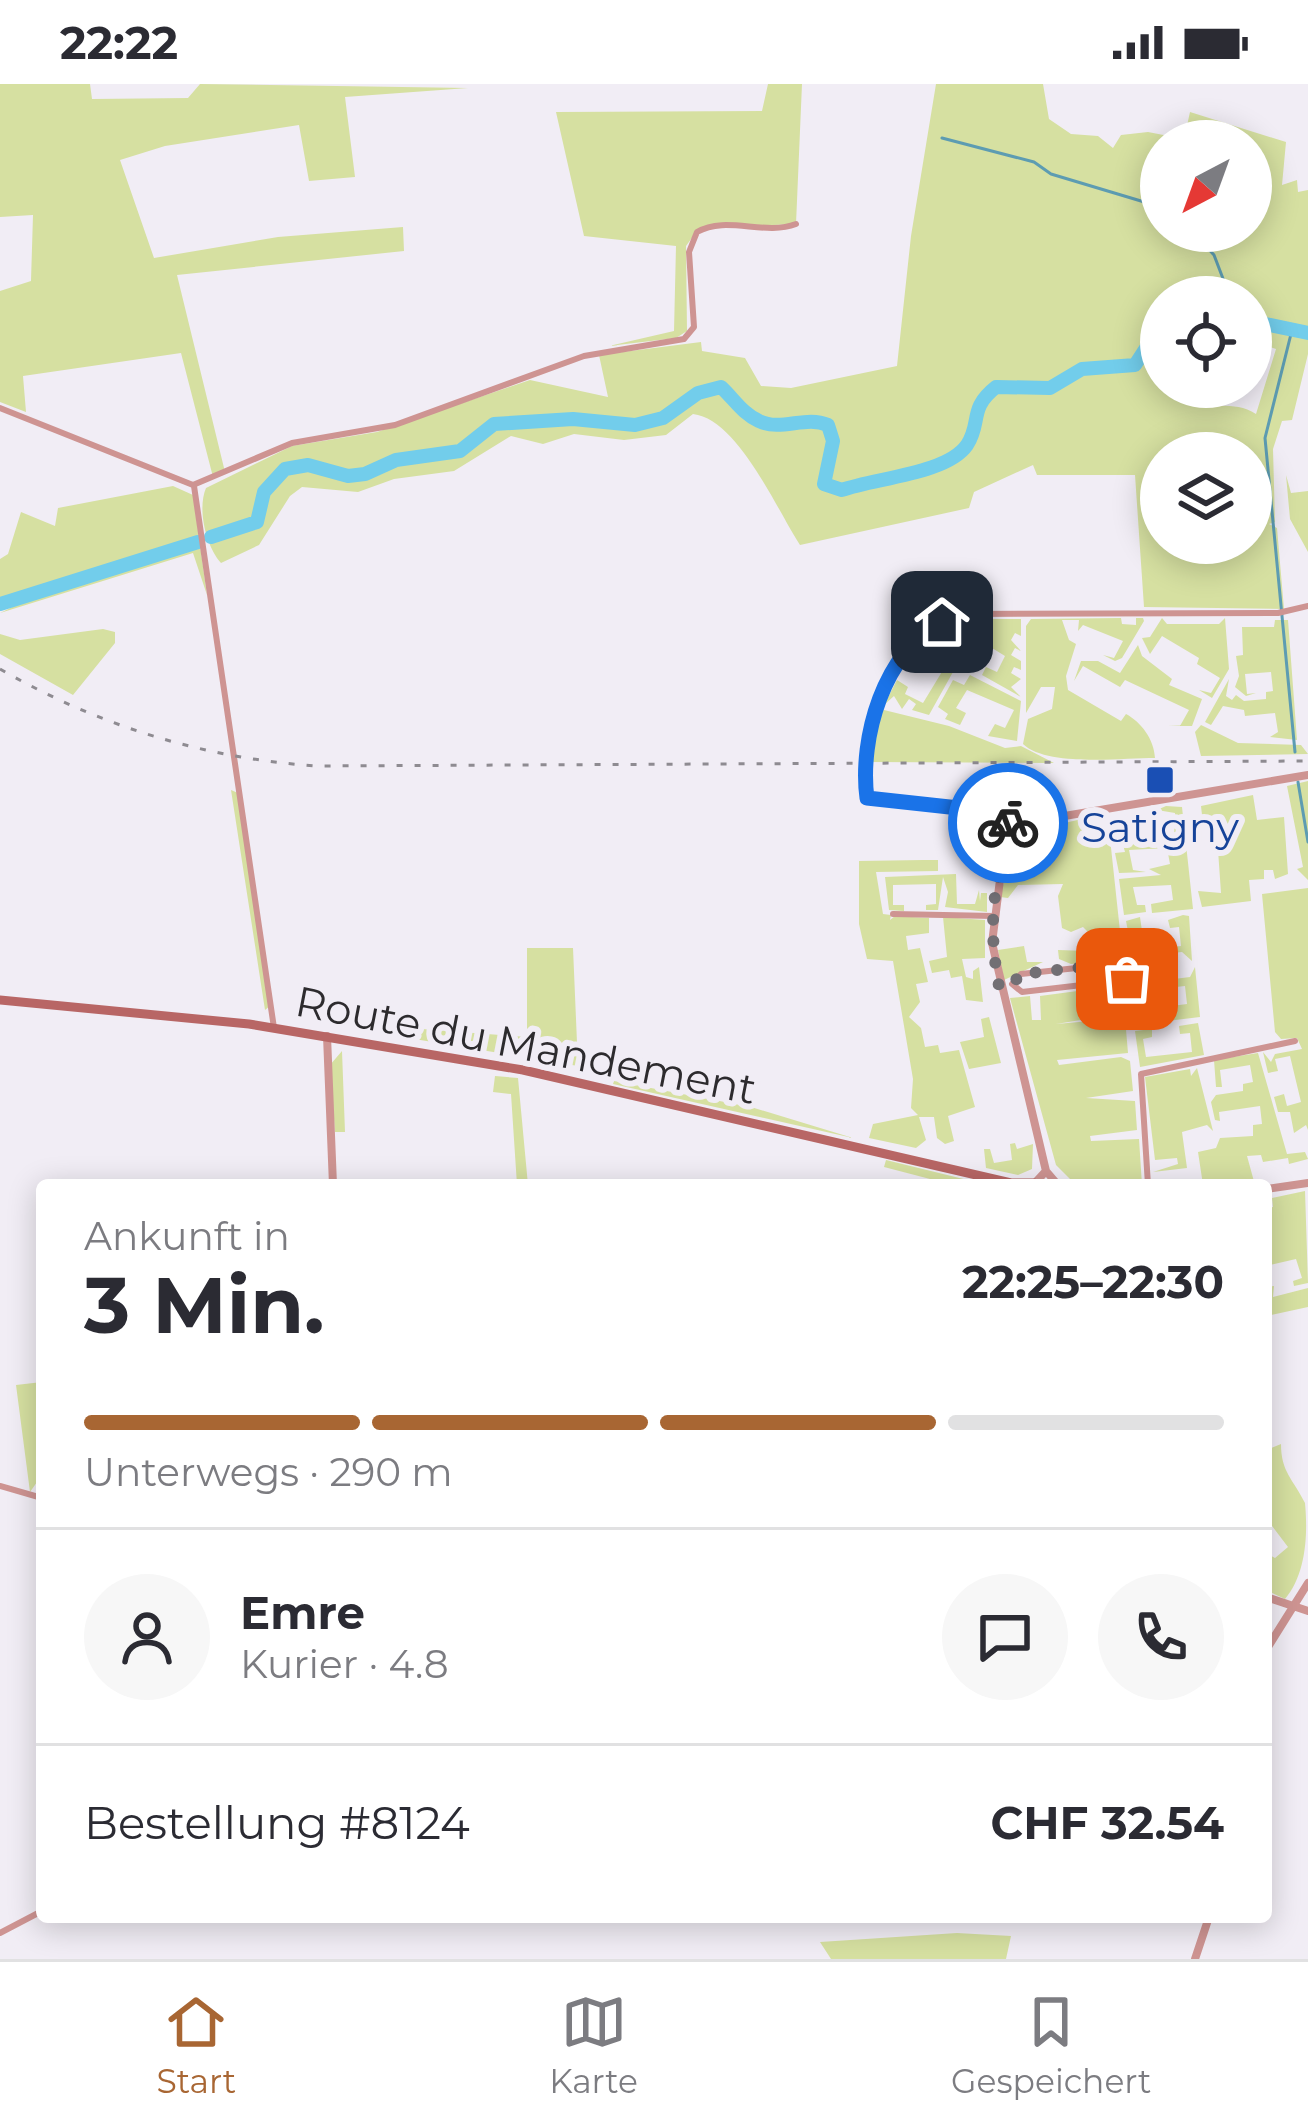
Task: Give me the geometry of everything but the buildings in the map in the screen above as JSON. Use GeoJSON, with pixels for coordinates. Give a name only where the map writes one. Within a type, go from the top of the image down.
{"type":"FeatureCollection","features":[{"type":"Feature","properties":{"kind":"main road","name":"Route du Mandement"},"geometry":{"type":"LineString","coordinates":[[0,1000],[274,1028],[524,1070],[991,1179]]}},
{"type":"Feature","properties":{"kind":"street"},"geometry":{"type":"LineString","coordinates":[[0,408],[193,485],[292,443],[395,425],[584,356],[679,341],[694,326],[689,252],[698,232],[711,226],[778,230],[796,224]]}},
{"type":"Feature","properties":{"kind":"street"},"geometry":{"type":"LineString","coordinates":[[193,485],[210,566],[274,1028]]}},
{"type":"Feature","properties":{"kind":"street"},"geometry":{"type":"LineString","coordinates":[[1019,829],[977,810],[867,798],[865,762],[874,716],[908,651],[929,629],[968,614],[1281,613],[1308,606]]}},
{"type":"Feature","properties":{"kind":"street"},"geometry":{"type":"LineString","coordinates":[[1053,1177],[999,986],[994,916],[1002,865],[1019,829],[1029,822],[1308,775]]}},
{"type":"Feature","properties":{"kind":"street"},"geometry":{"type":"LineString","coordinates":[[893,914],[994,916]]}},
{"type":"Feature","properties":{"kind":"street"},"geometry":{"type":"LineString","coordinates":[[999,986],[1030,973],[1123,963],[1129,968],[1125,980],[1033,991],[1018,991],[1012,984]]}},
{"type":"Feature","properties":{"kind":"street"},"geometry":{"type":"LineString","coordinates":[[1030,973],[1033,991]]}},
{"type":"Feature","properties":{"kind":"street"},"geometry":{"type":"LineString","coordinates":[[327,1036],[333,1179]]}},
{"type":"Feature","properties":{"kind":"street"},"geometry":{"type":"LineString","coordinates":[[1148,1179],[1141,1074],[1295,1041]]}},
{"type":"Feature","properties":{"kind":"street"},"geometry":{"type":"LineString","coordinates":[[1272,1188],[1308,1183]]}},
{"type":"Feature","properties":{"kind":"street"},"geometry":{"type":"LineString","coordinates":[[0,1486],[36,1496]]}},
{"type":"Feature","properties":{"kind":"street"},"geometry":{"type":"LineString","coordinates":[[1272,1638],[1288,1607],[1308,1583]]}},
{"type":"Feature","properties":{"kind":"street"},"geometry":{"type":"LineString","coordinates":[[1272,1600],[1308,1611]]}},
{"type":"Feature","properties":{"kind":"street"},"geometry":{"type":"LineString","coordinates":[[0,1933],[36,1914]]}},
{"type":"Feature","properties":{"kind":"street"},"geometry":{"type":"LineString","coordinates":[[1195,1959],[1207,1923]]}},
{"type":"Feature","properties":{"kind":"green space"},"geometry":{"type":"Polygon","coordinates":[[[0,84],[90,84],[92,99],[188,98],[200,84],[468,88],[345,97],[355,177],[309,181],[299,125],[165,146],[120,160],[154,258],[278,237],[403,227],[404,251],[177,275],[225,472],[213,477],[181,353],[23,376],[26,412],[0,402],[0,291],[31,281],[33,215],[0,217],[0,84]]]}},
{"type":"Feature","properties":{"kind":"green space"},"geometry":{"type":"Polygon","coordinates":[[[768,84],[802,84],[796,224],[699,228],[686,246],[687,331],[676,338],[609,346],[674,331],[676,246],[584,236],[556,112],[762,111],[768,84]]]}},
{"type":"Feature","properties":{"kind":"green space"},"geometry":{"type":"Polygon","coordinates":[[[936,84],[1043,84],[1049,119],[1071,134],[1098,136],[1113,148],[1121,135],[1140,133],[1140,252],[1272,252],[1272,138],[1286,142],[1282,185],[1297,180],[1298,192],[1308,190],[1308,354],[1292,420],[1282,421],[1273,449],[1275,522],[1272,432],[1140,432],[1140,548],[1135,475],[1037,475],[1033,465],[974,492],[969,508],[800,545],[741,448],[710,420],[693,414],[666,435],[624,440],[574,434],[543,444],[511,436],[454,471],[394,479],[358,492],[302,487],[290,496],[259,545],[221,563],[204,527],[206,488],[292,446],[377,432],[530,380],[608,397],[599,355],[701,342],[702,351],[745,358],[761,386],[791,388],[897,366],[911,236],[936,84]]]}},
{"type":"Feature","properties":{"kind":"green space"},"geometry":{"type":"Polygon","coordinates":[[[1190,112],[1216,120],[1188,120],[1190,112]]]}},
{"type":"Feature","properties":{"kind":"green space"},"geometry":{"type":"Polygon","coordinates":[[[1286,475],[1291,493],[1308,491],[1308,552],[1290,519],[1286,475]]]}},
{"type":"Feature","properties":{"kind":"green space"},"geometry":{"type":"Polygon","coordinates":[[[173,486],[193,495],[199,537],[0,599],[0,559],[8,554],[21,512],[55,526],[58,508],[173,486]]]}},
{"type":"Feature","properties":{"kind":"green space"},"geometry":{"type":"Polygon","coordinates":[[[1272,526],[1277,528],[1284,609],[1144,607],[1141,564],[1272,564],[1272,526]]]}},
{"type":"Feature","properties":{"kind":"green space"},"geometry":{"type":"Polygon","coordinates":[[[200,545],[207,595],[193,553],[0,613],[37,595],[200,545]]]}},
{"type":"Feature","properties":{"kind":"green space"},"geometry":{"type":"Polygon","coordinates":[[[1121,618],[1122,624],[1136,625],[1136,618],[1144,621],[1122,658],[1115,661],[1103,655],[1114,658],[1123,641],[1083,625],[1078,631],[1079,620],[1062,620],[1069,640],[1076,644],[1066,676],[1068,690],[1121,721],[1126,714],[1132,717],[1149,738],[1155,758],[1066,759],[1023,744],[1028,719],[1052,709],[1055,687],[1041,687],[1026,713],[1026,626],[1031,619],[1121,618]]]}},
{"type":"Feature","properties":{"kind":"green space"},"geometry":{"type":"Polygon","coordinates":[[[1162,618],[1167,624],[1219,624],[1225,618],[1229,669],[1212,698],[1199,690],[1211,693],[1220,678],[1197,664],[1199,658],[1162,636],[1150,654],[1142,638],[1150,637],[1162,618]]]}},
{"type":"Feature","properties":{"kind":"green space"},"geometry":{"type":"Polygon","coordinates":[[[977,619],[1021,619],[1021,636],[1015,633],[1011,640],[1021,651],[1015,648],[1011,655],[1021,661],[1021,670],[1014,667],[1011,673],[1021,679],[1011,687],[1021,697],[982,675],[986,667],[997,672],[1005,656],[974,637],[977,619]]]}},
{"type":"Feature","properties":{"kind":"green space"},"geometry":{"type":"Polygon","coordinates":[[[1275,620],[1288,620],[1297,740],[1270,737],[1278,732],[1275,713],[1245,716],[1244,710],[1223,706],[1211,725],[1205,722],[1229,679],[1226,696],[1232,700],[1236,695],[1244,701],[1266,699],[1266,692],[1273,691],[1271,672],[1245,674],[1247,694],[1256,693],[1246,696],[1235,687],[1239,676],[1236,656],[1243,655],[1242,627],[1274,627],[1275,620]]]}},
{"type":"Feature","properties":{"kind":"green space"},"geometry":{"type":"Polygon","coordinates":[[[103,629],[115,632],[115,643],[73,695],[0,654],[0,634],[20,640],[103,629]]]}},
{"type":"Feature","properties":{"kind":"green space"},"geometry":{"type":"Polygon","coordinates":[[[1138,645],[1142,656],[1172,679],[1169,685],[1202,699],[1192,726],[1180,726],[1189,710],[1125,680],[1120,687],[1083,666],[1074,681],[1081,661],[1098,661],[1120,673],[1138,645]]]}},
{"type":"Feature","properties":{"kind":"green space"},"geometry":{"type":"Polygon","coordinates":[[[957,647],[974,658],[970,669],[958,663],[929,715],[912,710],[916,704],[909,699],[902,709],[894,696],[884,705],[897,680],[908,687],[905,694],[923,703],[957,647]]]}},
{"type":"Feature","properties":{"kind":"green space"},"geometry":{"type":"Polygon","coordinates":[[[970,675],[1021,701],[1017,741],[988,736],[995,724],[1005,728],[1014,710],[967,690],[956,708],[966,713],[960,725],[945,719],[948,714],[938,707],[953,680],[964,685],[970,675]]]}},
{"type":"Feature","properties":{"kind":"green space"},"geometry":{"type":"Polygon","coordinates":[[[884,710],[949,726],[1005,748],[1021,746],[1054,763],[868,762],[879,713],[884,710]]]}},
{"type":"Feature","properties":{"kind":"green space"},"geometry":{"type":"Polygon","coordinates":[[[1201,725],[1238,743],[1301,745],[1308,754],[1201,756],[1195,732],[1201,725]]]}},
{"type":"Feature","properties":{"kind":"green space"},"geometry":{"type":"Polygon","coordinates":[[[1308,781],[1308,880],[1297,869],[1303,867],[1287,786],[1308,781]]]}},
{"type":"Feature","properties":{"kind":"green space"},"geometry":{"type":"Polygon","coordinates":[[[231,790],[238,793],[270,1006],[265,1010],[231,790]]]}},
{"type":"Feature","properties":{"kind":"green space"},"geometry":{"type":"Polygon","coordinates":[[[1253,795],[1257,820],[1284,817],[1288,874],[1275,879],[1273,870],[1264,870],[1264,879],[1249,880],[1251,901],[1202,907],[1198,891],[1221,893],[1216,821],[1189,827],[1188,817],[1202,815],[1201,806],[1253,795]]]}},
{"type":"Feature","properties":{"kind":"green space"},"geometry":{"type":"Polygon","coordinates":[[[1182,807],[1193,909],[1152,913],[1151,904],[1173,900],[1171,885],[1133,887],[1137,905],[1145,905],[1146,912],[1124,915],[1119,879],[1161,875],[1149,869],[1170,864],[1167,848],[1129,850],[1133,870],[1146,872],[1119,873],[1115,853],[1125,852],[1122,841],[1174,839],[1175,813],[1157,810],[1182,807]]]}},
{"type":"Feature","properties":{"kind":"green space"},"geometry":{"type":"Polygon","coordinates":[[[1092,817],[1109,822],[1109,827],[1097,821],[1083,824],[1086,842],[1104,840],[1109,829],[1123,959],[1071,964],[1059,959],[1058,950],[1088,951],[1088,932],[1083,927],[1071,932],[1062,928],[1058,896],[1063,884],[1018,885],[1008,898],[1000,897],[1012,860],[1029,838],[1092,817]]]}},
{"type":"Feature","properties":{"kind":"green space"},"geometry":{"type":"Polygon","coordinates":[[[938,860],[938,871],[876,872],[883,914],[891,915],[890,920],[895,916],[929,918],[929,933],[906,936],[908,950],[920,948],[928,982],[916,984],[920,1002],[909,1017],[921,1028],[925,1047],[938,1045],[940,1053],[959,1050],[975,1107],[948,1116],[954,1141],[945,1144],[937,1138],[934,1117],[919,1117],[926,1140],[916,1148],[869,1138],[873,1124],[918,1115],[911,1108],[913,1079],[893,961],[867,959],[859,924],[859,861],[938,860]]]}},
{"type":"Feature","properties":{"kind":"green space"},"geometry":{"type":"Polygon","coordinates":[[[956,874],[957,904],[975,904],[979,890],[980,901],[981,893],[987,893],[987,912],[945,907],[948,892],[943,877],[938,910],[926,910],[926,905],[936,904],[936,884],[893,885],[893,905],[904,905],[904,911],[889,910],[885,877],[956,874]]]}},
{"type":"Feature","properties":{"kind":"green space"},"geometry":{"type":"Polygon","coordinates":[[[1308,888],[1308,1130],[1306,1125],[1294,1133],[1290,1112],[1278,1112],[1274,1097],[1284,1094],[1287,1106],[1301,1102],[1290,1056],[1275,1059],[1278,1071],[1268,1073],[1263,1052],[1271,1062],[1275,1054],[1302,1049],[1297,1038],[1281,1039],[1275,1032],[1262,894],[1308,888]]]}},
{"type":"Feature","properties":{"kind":"green space"},"geometry":{"type":"Polygon","coordinates":[[[1189,916],[1192,961],[1182,952],[1133,957],[1126,921],[1140,917],[1142,931],[1133,933],[1136,951],[1181,946],[1179,927],[1170,928],[1168,920],[1189,916]]]}},
{"type":"Feature","properties":{"kind":"green space"},"geometry":{"type":"Polygon","coordinates":[[[943,917],[985,920],[985,958],[962,959],[966,977],[973,979],[979,967],[983,1002],[966,1000],[962,976],[951,978],[949,970],[932,973],[929,961],[947,957],[943,917]]]}},
{"type":"Feature","properties":{"kind":"green space"},"geometry":{"type":"Polygon","coordinates":[[[1024,946],[1027,962],[1043,962],[1004,980],[998,950],[1024,946]]]}},
{"type":"Feature","properties":{"kind":"green space"},"geometry":{"type":"Polygon","coordinates":[[[527,948],[573,948],[578,1066],[396,1036],[396,1027],[527,1037],[527,948]]]}},
{"type":"Feature","properties":{"kind":"green space"},"geometry":{"type":"Polygon","coordinates":[[[1195,967],[1200,1017],[1134,1025],[1133,983],[1147,981],[1148,990],[1138,992],[1141,1010],[1187,1004],[1185,986],[1176,987],[1174,979],[1190,977],[1195,967]]]}},
{"type":"Feature","properties":{"kind":"green space"},"geometry":{"type":"Polygon","coordinates":[[[1115,986],[1123,990],[1125,1008],[1118,1014],[1056,1024],[1125,1018],[1128,1053],[1057,1060],[1059,1065],[1121,1057],[1130,1061],[1133,1091],[1086,1098],[1135,1101],[1137,1130],[1090,1136],[1091,1141],[1139,1139],[1142,1179],[1070,1179],[1056,1165],[1010,998],[1030,996],[1032,1020],[1041,1020],[1040,996],[1115,986]]]}},
{"type":"Feature","properties":{"kind":"green space"},"geometry":{"type":"Polygon","coordinates":[[[989,1017],[1001,1063],[969,1069],[960,1042],[984,1037],[981,1019],[989,1017]]]}},
{"type":"Feature","properties":{"kind":"green space"},"geometry":{"type":"Polygon","coordinates":[[[1198,1023],[1204,1055],[1140,1067],[1135,1031],[1152,1029],[1152,1037],[1143,1039],[1146,1057],[1192,1052],[1190,1033],[1180,1034],[1179,1026],[1198,1023]]]}},
{"type":"Feature","properties":{"kind":"green space"},"geometry":{"type":"Polygon","coordinates":[[[342,1051],[345,1132],[335,1132],[330,1065],[342,1051]]]}},
{"type":"Feature","properties":{"kind":"green space"},"geometry":{"type":"Polygon","coordinates":[[[1258,1053],[1287,1154],[1305,1152],[1308,1159],[1289,1164],[1288,1158],[1263,1162],[1261,1155],[1247,1156],[1253,1179],[1202,1179],[1198,1152],[1216,1148],[1220,1138],[1253,1136],[1253,1125],[1262,1124],[1260,1106],[1219,1112],[1220,1121],[1215,1120],[1211,1102],[1216,1095],[1243,1091],[1243,1084],[1253,1082],[1250,1065],[1220,1070],[1222,1087],[1216,1087],[1214,1060],[1258,1053]]]}},
{"type":"Feature","properties":{"kind":"green space"},"geometry":{"type":"Polygon","coordinates":[[[1197,1068],[1213,1131],[1207,1125],[1182,1132],[1187,1168],[1153,1172],[1178,1164],[1177,1158],[1155,1160],[1145,1077],[1190,1069],[1191,1076],[1197,1068]]]}},
{"type":"Feature","properties":{"kind":"green space"},"geometry":{"type":"Polygon","coordinates":[[[495,1076],[518,1078],[527,1179],[517,1179],[511,1094],[493,1092],[495,1076]]]}},
{"type":"Feature","properties":{"kind":"green space"},"geometry":{"type":"Polygon","coordinates":[[[613,1084],[751,1107],[853,1138],[613,1084]]]}},
{"type":"Feature","properties":{"kind":"green space"},"geometry":{"type":"Polygon","coordinates":[[[1015,1143],[1017,1149],[1033,1144],[1032,1169],[1018,1175],[986,1168],[984,1149],[990,1149],[994,1163],[1012,1160],[1010,1144],[1015,1143]]]}},
{"type":"Feature","properties":{"kind":"green space"},"geometry":{"type":"Polygon","coordinates":[[[886,1160],[964,1179],[930,1179],[884,1167],[886,1160]]]}},
{"type":"Feature","properties":{"kind":"green space"},"geometry":{"type":"Polygon","coordinates":[[[1305,1191],[1308,1283],[1294,1286],[1293,1281],[1302,1278],[1296,1259],[1272,1265],[1272,1198],[1305,1191]]]}},
{"type":"Feature","properties":{"kind":"green space"},"geometry":{"type":"Polygon","coordinates":[[[1272,1286],[1273,1297],[1308,1288],[1308,1307],[1272,1315],[1272,1286]]]}},
{"type":"Feature","properties":{"kind":"green space"},"geometry":{"type":"Polygon","coordinates":[[[36,1383],[36,1484],[30,1492],[16,1385],[36,1383]]]}},
{"type":"Feature","properties":{"kind":"green space"},"geometry":{"type":"Polygon","coordinates":[[[1281,1444],[1285,1469],[1305,1503],[1301,1566],[1285,1599],[1272,1593],[1272,1556],[1288,1547],[1272,1526],[1272,1448],[1281,1444]]]}},
{"type":"Feature","properties":{"kind":"green space"},"geometry":{"type":"Polygon","coordinates":[[[957,1933],[1011,1936],[1006,1959],[831,1959],[820,1942],[957,1933]]]}},
{"type":"Feature","properties":{"kind":"waterway"},"geometry":{"type":"LineString","coordinates":[[942,138],[1034,162],[1051,174],[1140,201]]}},
{"type":"Feature","properties":{"kind":"waterway"},"geometry":{"type":"LineString","coordinates":[[1211,252],[1222,276]]}},
{"type":"Feature","properties":{"kind":"waterway"},"geometry":{"type":"LineString","coordinates":[[1272,325],[1308,333]]}},
{"type":"Feature","properties":{"kind":"waterway"},"geometry":{"type":"LineString","coordinates":[[1292,330],[1265,438],[1295,752]]}},
{"type":"Feature","properties":{"kind":"waterway"},"geometry":{"type":"LineString","coordinates":[[211,537],[257,522],[264,492],[285,469],[308,465],[348,476],[365,474],[396,460],[460,451],[494,424],[573,419],[635,425],[663,418],[698,393],[721,387],[759,421],[828,425],[833,441],[824,484],[842,490],[927,469],[957,455],[971,437],[982,402],[996,387],[1050,388],[1082,369],[1135,365],[1140,357]]}},
{"type":"Feature","properties":{"kind":"waterway"},"geometry":{"type":"LineString","coordinates":[[0,604],[198,542]]}},
{"type":"Feature","properties":{"kind":"waterway"},"geometry":{"type":"LineString","coordinates":[[1298,782],[1308,842]]}},
{"type":"Feature","properties":{"kind":"railway"},"geometry":{"type":"LineString","coordinates":[[0,669],[75,707],[153,736],[233,755],[316,766],[1308,761]]}},
{"type":"Feature","properties":{"kind":"way so far"},"geometry":{"type":"LineString","coordinates":[[1008,823],[1019,829],[999,878],[992,929],[999,986],[1012,984],[1021,974],[1123,963],[1129,968],[1127,979]]}},
{"type":"Feature","properties":{"kind":"place","name":"Satigny"},"geometry":{"type":"Point","coordinates":[1160,780]}},
{"type":"Feature","properties":{"kind":"route"},"geometry":{"type":"LineString","coordinates":[[942,622],[916,640],[876,710],[866,752],[867,798],[977,810],[1008,823]]}}]}
